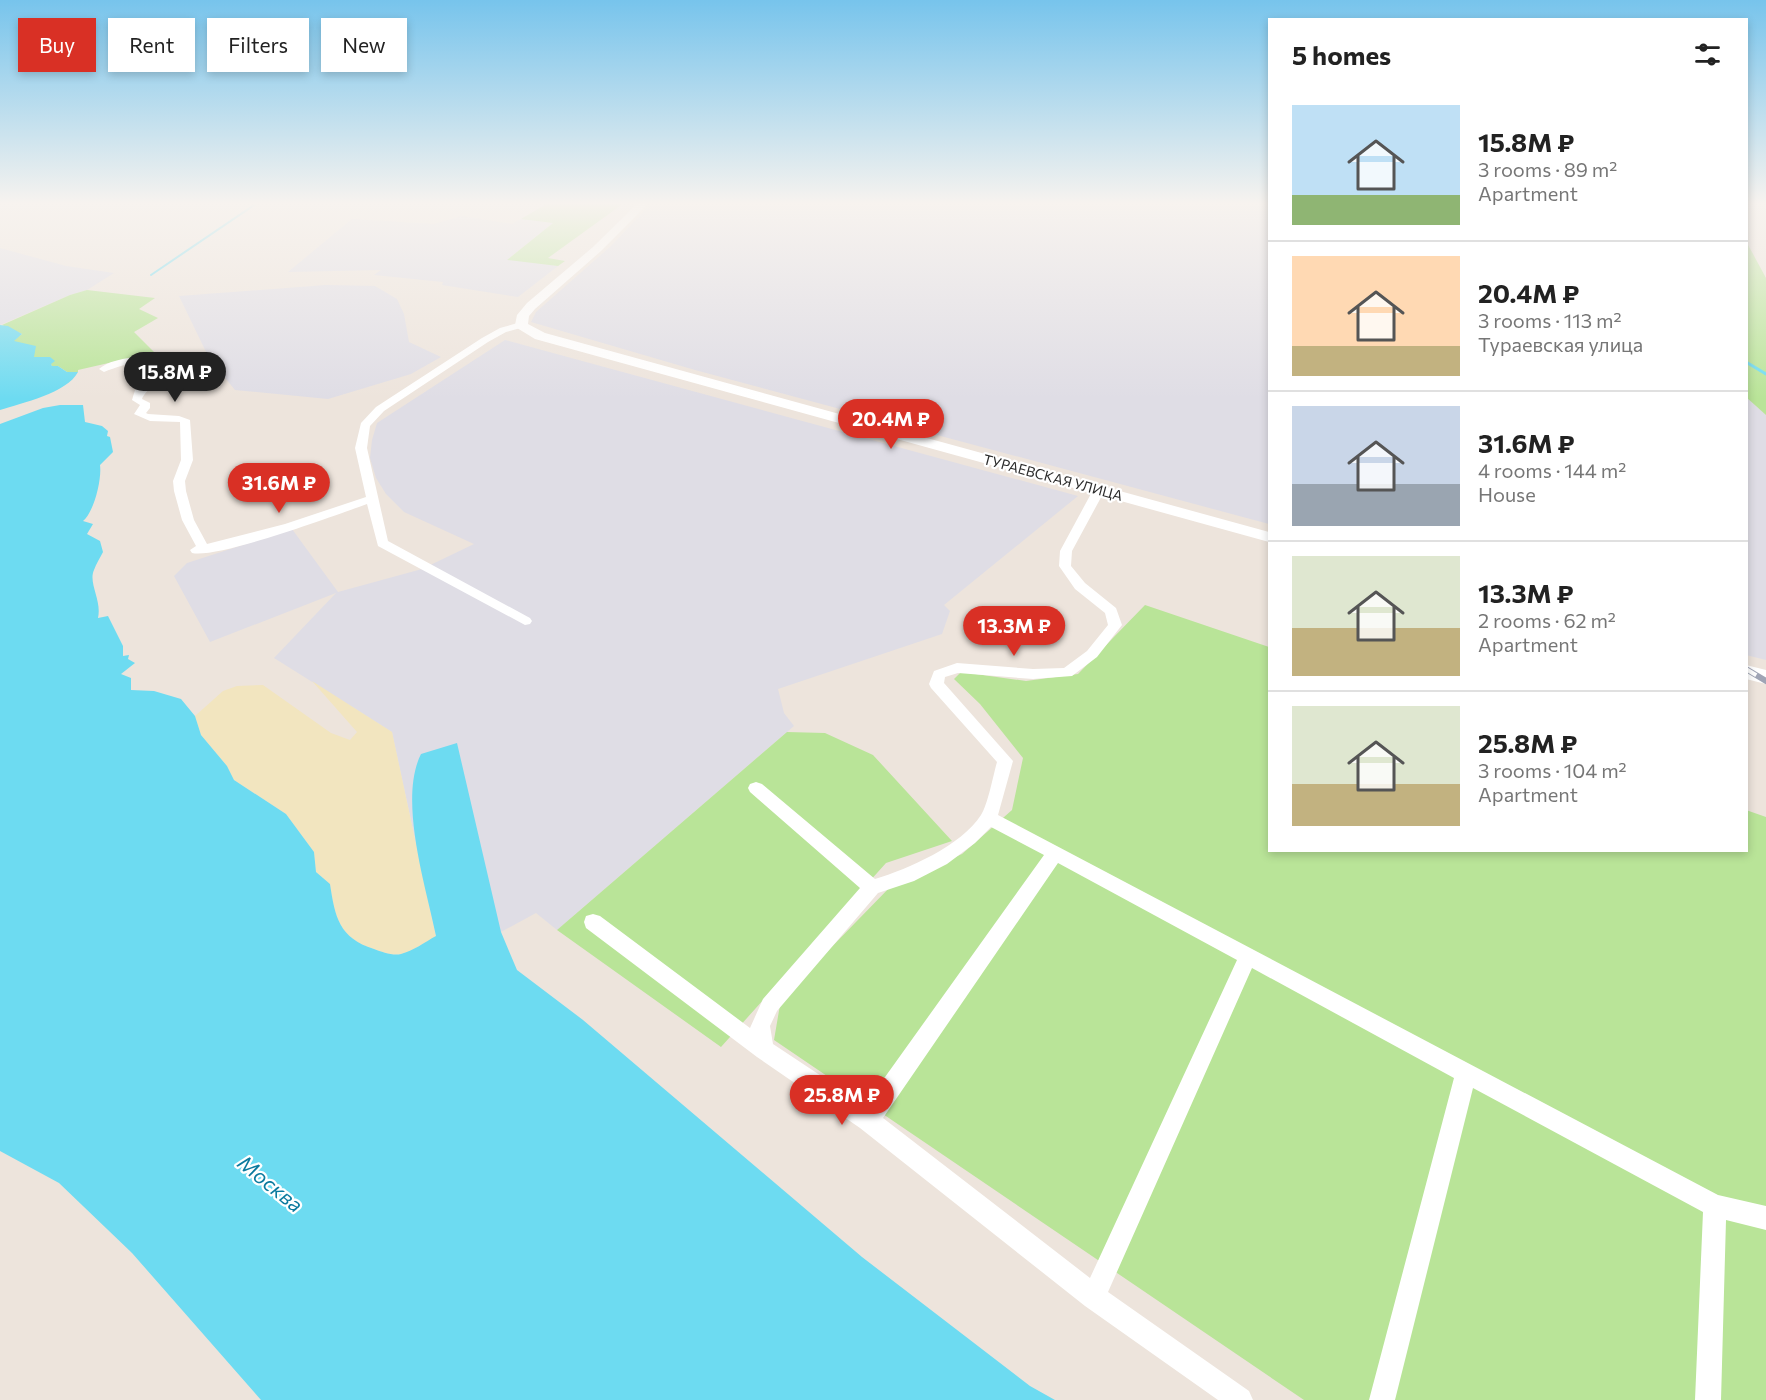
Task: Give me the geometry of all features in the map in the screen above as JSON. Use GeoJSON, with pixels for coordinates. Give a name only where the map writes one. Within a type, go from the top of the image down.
{"type":"FeatureCollection","features":[{"type":"Feature","properties":{"kind":"main road"},"geometry":{"type":"LineString","coordinates":[[523,327],[522,315],[575,268]]}},
{"type":"Feature","properties":{"kind":"main road","name":"ТУРАЕВСКАЯ УЛИЦА"},"geometry":{"type":"LineString","coordinates":[[523,327],[540,336],[1268,537]]}},
{"type":"Feature","properties":{"kind":"main road"},"geometry":{"type":"LineString","coordinates":[[1748,673],[1766,678]]}},
{"type":"Feature","properties":{"kind":"street"},"geometry":{"type":"LineString","coordinates":[[523,327],[503,330],[485,340],[380,409],[365,425],[361,448],[381,543],[525,621]]}},
{"type":"Feature","properties":{"kind":"street"},"geometry":{"type":"LineString","coordinates":[[108,372],[109,366],[125,363],[155,361],[167,366],[161,375],[139,392],[137,400],[145,403],[146,408],[139,414],[144,418],[177,417],[185,420],[187,460],[179,481],[180,491],[199,550],[289,527],[371,499]]}},
{"type":"Feature","properties":{"kind":"street"},"geometry":{"type":"LineString","coordinates":[[764,1050],[760,1026],[770,1005],[872,887],[908,876],[941,859],[969,838],[989,818],[1005,761],[936,684],[939,674],[957,668],[1032,674],[1067,673],[1092,654],[1116,625],[1111,611],[1080,586],[1065,566],[1066,550],[1099,490]]}},
{"type":"Feature","properties":{"kind":"street"},"geometry":{"type":"LineString","coordinates":[[756,788],[872,887]]}},
{"type":"Feature","properties":{"kind":"street"},"geometry":{"type":"LineString","coordinates":[[989,818],[1715,1206],[1766,1218]]}},
{"type":"Feature","properties":{"kind":"street"},"geometry":{"type":"LineString","coordinates":[[868,1120],[1056,853]]}},
{"type":"Feature","properties":{"kind":"street"},"geometry":{"type":"LineString","coordinates":[[593,922],[764,1050],[868,1120],[1094,1297],[1240,1400]]}},
{"type":"Feature","properties":{"kind":"street"},"geometry":{"type":"LineString","coordinates":[[1094,1297],[1248,956]]}},
{"type":"Feature","properties":{"kind":"street"},"geometry":{"type":"LineString","coordinates":[[1382,1400],[1467,1073]]}},
{"type":"Feature","properties":{"kind":"street"},"geometry":{"type":"LineString","coordinates":[[1708,1400],[1715,1206]]}},
{"type":"Feature","properties":{"kind":"shaded area"},"geometry":{"type":"Polygon","coordinates":[[[0,268],[82,268],[114,273],[87,290],[0,325],[0,268]]]}},
{"type":"Feature","properties":{"kind":"shaded area"},"geometry":{"type":"Polygon","coordinates":[[[292,268],[555,268],[518,297],[442,285],[443,282],[374,275],[381,270],[288,272],[292,268]]]}},
{"type":"Feature","properties":{"kind":"shaded area"},"geometry":{"type":"Polygon","coordinates":[[[586,268],[1268,268],[1268,524],[695,370],[531,322],[536,312],[586,268]]]}},
{"type":"Feature","properties":{"kind":"shaded area"},"geometry":{"type":"Polygon","coordinates":[[[326,285],[375,286],[397,299],[404,314],[409,342],[441,357],[411,374],[328,399],[235,390],[209,358],[179,296],[326,285]]]}},
{"type":"Feature","properties":{"kind":"shaded area"},"geometry":{"type":"Polygon","coordinates":[[[505,340],[1078,496],[944,605],[950,611],[942,634],[778,689],[784,713],[794,726],[557,930],[536,913],[501,932],[436,937],[392,732],[274,658],[336,593],[210,642],[174,576],[187,563],[292,529],[338,592],[422,569],[474,544],[404,512],[386,494],[376,478],[370,458],[372,440],[377,423],[505,340]]]}},
{"type":"Feature","properties":{"kind":"shaded area"},"geometry":{"type":"Polygon","coordinates":[[[1748,399],[1766,415],[1766,660],[1748,656],[1748,399]]]}},
{"type":"Feature","properties":{"kind":"green space"},"geometry":{"type":"Polygon","coordinates":[[[1748,268],[1761,268],[1766,278],[1766,415],[1748,399],[1748,268]]]}},
{"type":"Feature","properties":{"kind":"green space"},"geometry":{"type":"Polygon","coordinates":[[[87,290],[155,298],[139,309],[158,318],[134,332],[157,355],[113,362],[78,370],[78,372],[67,372],[58,366],[52,366],[47,357],[34,357],[13,341],[22,334],[2,325],[70,295],[87,290]]]}},
{"type":"Feature","properties":{"kind":"green space"},"geometry":{"type":"Polygon","coordinates":[[[1145,605],[1268,647],[1268,852],[1748,852],[1748,811],[1766,817],[1766,1400],[1304,1400],[774,1040],[781,999],[892,885],[962,854],[1012,810],[1023,758],[980,704],[954,679],[961,672],[1026,681],[1078,674],[1145,605]]]}},
{"type":"Feature","properties":{"kind":"green space"},"geometry":{"type":"Polygon","coordinates":[[[787,732],[825,733],[873,755],[952,841],[886,863],[721,1047],[557,930],[787,732]]]}},
{"type":"Feature","properties":{"kind":"sand"},"geometry":{"type":"Polygon","coordinates":[[[312,681],[392,732],[436,937],[406,953],[395,954],[380,951],[353,939],[346,932],[334,907],[330,884],[316,872],[314,852],[286,814],[234,780],[227,766],[201,735],[195,716],[223,691],[237,686],[263,685],[331,733],[350,740],[357,732],[312,681]]]}},
{"type":"Feature","properties":{"kind":"water"},"geometry":{"type":"Polygon","coordinates":[[[0,325],[8,326],[22,334],[14,341],[36,346],[34,357],[50,357],[55,361],[51,364],[52,366],[58,366],[67,372],[78,372],[64,386],[54,391],[0,410],[0,325]]]}},
{"type":"Feature","properties":{"kind":"water","name":"Москва"},"geometry":{"type":"Polygon","coordinates":[[[83,405],[85,422],[102,426],[108,431],[107,436],[110,437],[113,452],[100,465],[96,495],[91,510],[83,521],[93,524],[87,534],[100,541],[103,552],[93,575],[99,611],[98,618],[108,616],[123,646],[123,656],[129,655],[128,659],[135,663],[121,674],[131,678],[131,690],[154,691],[181,699],[195,716],[201,735],[227,766],[234,780],[286,814],[314,852],[316,872],[330,884],[337,916],[341,925],[353,939],[384,952],[401,954],[436,936],[416,844],[412,795],[421,754],[457,743],[501,932],[517,970],[583,1020],[862,1257],[1030,1386],[1055,1400],[261,1400],[132,1253],[59,1183],[0,1151],[0,424],[43,408],[83,405]]]}},
{"type":"Feature","properties":{"kind":"waterway"},"geometry":{"type":"LineString","coordinates":[[151,275],[161,268]]}},
{"type":"Feature","properties":{"kind":"waterway"},"geometry":{"type":"LineString","coordinates":[[1748,363],[1766,374]]}},
{"type":"Feature","properties":{"kind":"railway"},"geometry":{"type":"LineString","coordinates":[[1748,670],[1766,681]]}}]}
